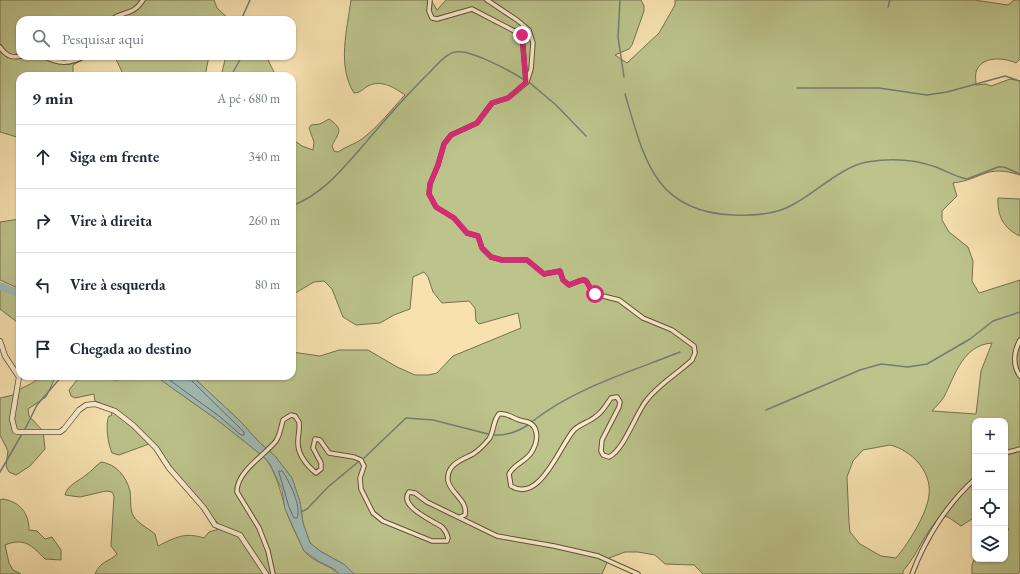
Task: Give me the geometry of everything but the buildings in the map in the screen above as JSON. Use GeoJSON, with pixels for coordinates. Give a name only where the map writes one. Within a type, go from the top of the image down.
{"type":"FeatureCollection","features":[{"type":"Feature","properties":{"kind":"street"},"geometry":{"type":"LineString","coordinates":[[115,16],[133,11],[143,0]]}},
{"type":"Feature","properties":{"kind":"street"},"geometry":{"type":"LineString","coordinates":[[430,0],[429,11],[432,18],[437,19],[472,10],[522,35],[526,82]]}},
{"type":"Feature","properties":{"kind":"street"},"geometry":{"type":"LineString","coordinates":[[460,517],[465,515],[465,504],[456,495],[449,482],[450,469],[460,459],[479,449],[488,440],[493,433],[496,420],[500,414],[534,424],[537,432],[531,453],[515,465],[509,474],[511,486],[518,490],[525,490],[534,485],[549,470],[574,430],[596,416],[611,398],[614,397],[620,399],[619,407],[601,445],[603,455],[609,457],[612,455],[622,443],[646,401],[692,360],[695,353],[694,346],[672,330],[643,318],[619,300],[595,294],[589,283],[584,280],[577,280],[569,285],[563,280],[560,271],[544,274],[527,260],[502,260],[491,257],[482,248],[478,236],[467,233],[454,218],[441,211],[432,203],[429,194],[430,184],[438,165],[444,144],[448,138],[455,133],[477,123],[492,103],[508,98],[526,82],[529,77],[533,43],[529,30],[487,0]]}},
{"type":"Feature","properties":{"kind":"street"},"geometry":{"type":"LineString","coordinates":[[0,47],[6,56],[16,57]]}},
{"type":"Feature","properties":{"kind":"street"},"geometry":{"type":"LineString","coordinates":[[50,60],[64,63],[78,60]]}},
{"type":"Feature","properties":{"kind":"street"},"geometry":{"type":"LineString","coordinates":[[1020,340],[1015,363],[1016,369],[1020,376]]}},
{"type":"Feature","properties":{"kind":"street"},"geometry":{"type":"LineString","coordinates":[[0,341],[5,356],[16,371]]}},
{"type":"Feature","properties":{"kind":"street"},"geometry":{"type":"LineString","coordinates":[[19,380],[12,419],[13,429],[16,432],[60,432],[78,410],[91,404],[98,404],[115,411],[133,425],[156,448],[169,468],[204,508],[215,524],[240,535],[266,574]]}},
{"type":"Feature","properties":{"kind":"street"},"geometry":{"type":"LineString","coordinates":[[273,574],[268,551],[259,528],[237,492],[237,487],[241,478],[279,436],[283,420],[288,416],[295,416],[300,425],[298,447],[308,466],[316,473],[320,471],[321,463],[313,448],[315,439],[320,440],[329,454],[354,457],[361,460],[364,466],[360,478],[361,489],[369,508],[383,521],[432,541],[447,542],[448,538],[443,528],[426,518],[410,505],[407,499],[409,492],[415,493],[427,502],[497,536],[554,546],[598,556],[638,574]]}},
{"type":"Feature","properties":{"kind":"street"},"geometry":{"type":"LineString","coordinates":[[1008,452],[1020,450]]}},
{"type":"Feature","properties":{"kind":"street"},"geometry":{"type":"LineString","coordinates":[[912,574],[921,552],[934,529],[960,494],[972,482]]}},
{"type":"Feature","properties":{"kind":"green space"},"geometry":{"type":"Polygon","coordinates":[[[0,0],[214,0],[217,8],[226,16],[16,16],[16,60],[82,60],[73,65],[73,72],[16,72],[16,137],[0,132],[0,0]]]}},
{"type":"Feature","properties":{"kind":"green space"},"geometry":{"type":"Polygon","coordinates":[[[351,0],[431,0],[437,10],[446,0],[641,0],[644,6],[644,11],[632,45],[629,49],[615,55],[627,63],[659,33],[675,5],[675,0],[974,0],[1008,5],[1014,0],[1020,0],[1020,59],[1016,63],[993,59],[983,63],[976,72],[976,85],[986,84],[991,86],[1010,79],[1020,81],[1020,175],[999,171],[985,173],[972,179],[953,183],[957,196],[942,211],[942,220],[949,232],[968,247],[973,261],[972,281],[979,293],[1020,280],[1020,571],[1018,574],[972,574],[973,562],[1008,562],[1008,418],[972,418],[972,519],[961,526],[948,517],[941,516],[930,529],[913,558],[903,571],[903,574],[703,574],[694,565],[665,564],[655,555],[638,552],[625,552],[609,558],[602,574],[354,574],[345,565],[320,551],[310,543],[303,523],[300,502],[292,478],[275,456],[196,380],[296,380],[296,353],[320,356],[339,350],[368,350],[397,367],[415,375],[428,375],[437,373],[453,356],[521,328],[518,313],[479,324],[476,321],[475,308],[469,301],[442,303],[433,292],[428,277],[424,272],[413,277],[410,309],[394,315],[380,323],[356,325],[343,317],[332,289],[324,281],[314,282],[296,293],[296,142],[313,150],[314,142],[309,128],[311,125],[320,124],[329,119],[339,129],[338,135],[332,146],[334,151],[338,152],[359,141],[368,134],[405,95],[388,85],[378,83],[368,86],[360,92],[354,93],[346,71],[345,48],[351,0]],[[992,343],[982,345],[967,355],[956,371],[944,397],[932,411],[976,414],[981,371],[992,343]],[[890,445],[863,450],[853,461],[847,477],[850,532],[860,544],[881,556],[896,558],[906,545],[921,520],[928,503],[929,486],[924,470],[905,452],[890,445]]]}},
{"type":"Feature","properties":{"kind":"green space"},"geometry":{"type":"Polygon","coordinates":[[[116,60],[208,60],[206,72],[122,72],[116,60]]]}},
{"type":"Feature","properties":{"kind":"green space"},"geometry":{"type":"Polygon","coordinates":[[[225,60],[268,60],[274,72],[222,72],[225,60]]]}},
{"type":"Feature","properties":{"kind":"green space"},"geometry":{"type":"Polygon","coordinates":[[[998,198],[1020,199],[1020,236],[1006,226],[1000,216],[998,198]]]}},
{"type":"Feature","properties":{"kind":"green space"},"geometry":{"type":"Polygon","coordinates":[[[16,220],[16,287],[0,280],[0,222],[16,220]]]}},
{"type":"Feature","properties":{"kind":"green space"},"geometry":{"type":"Polygon","coordinates":[[[0,285],[11,288],[16,292],[16,321],[0,309],[0,285]]]}},
{"type":"Feature","properties":{"kind":"green space"},"geometry":{"type":"Polygon","coordinates":[[[36,380],[54,380],[46,397],[28,409],[29,416],[43,431],[45,449],[30,466],[16,475],[9,472],[6,466],[8,451],[0,435],[0,398],[13,395],[36,380]]]}},
{"type":"Feature","properties":{"kind":"green space"},"geometry":{"type":"Polygon","coordinates":[[[77,380],[161,380],[216,419],[264,457],[275,474],[288,517],[304,550],[311,557],[339,574],[95,574],[97,569],[102,564],[117,554],[111,546],[114,496],[112,492],[106,491],[80,497],[65,495],[68,488],[101,462],[116,468],[126,480],[130,491],[132,513],[139,522],[155,534],[158,546],[181,536],[191,535],[204,538],[209,532],[222,528],[168,466],[159,450],[149,444],[119,455],[112,453],[108,440],[107,424],[113,408],[95,401],[94,394],[75,398],[71,396],[69,390],[77,380]]]}},
{"type":"Feature","properties":{"kind":"green space"},"geometry":{"type":"Polygon","coordinates":[[[0,500],[9,500],[22,509],[29,524],[29,530],[37,531],[45,539],[52,537],[61,550],[61,560],[45,559],[36,550],[23,542],[12,543],[5,545],[9,563],[13,570],[21,574],[0,574],[0,500]]]}},
{"type":"Feature","properties":{"kind":"water"},"geometry":{"type":"Polygon","coordinates":[[[161,380],[196,380],[275,456],[292,478],[300,502],[303,523],[310,543],[320,551],[345,565],[354,574],[339,574],[334,569],[320,562],[304,551],[285,509],[282,490],[270,464],[264,457],[216,419],[161,380]]]}},
{"type":"Feature","properties":{"kind":"waterway"},"geometry":{"type":"LineString","coordinates":[[243,16],[250,0]]}},
{"type":"Feature","properties":{"kind":"waterway"},"geometry":{"type":"LineString","coordinates":[[620,0],[618,37],[624,77]]}},
{"type":"Feature","properties":{"kind":"waterway"},"geometry":{"type":"LineString","coordinates":[[888,7],[890,0]]}},
{"type":"Feature","properties":{"kind":"waterway"},"geometry":{"type":"LineString","coordinates":[[296,204],[313,195],[330,182],[412,90],[442,60],[452,53],[462,52],[480,57],[523,79]]}},
{"type":"Feature","properties":{"kind":"waterway"},"geometry":{"type":"LineString","coordinates":[[233,72],[240,60]]}},
{"type":"Feature","properties":{"kind":"waterway"},"geometry":{"type":"LineString","coordinates":[[797,88],[879,88],[927,95],[947,92],[1005,76],[1020,81]]}},
{"type":"Feature","properties":{"kind":"waterway"},"geometry":{"type":"LineString","coordinates":[[530,83],[556,105],[586,136]]}},
{"type":"Feature","properties":{"kind":"waterway"},"geometry":{"type":"LineString","coordinates":[[625,94],[639,139],[647,160],[656,177],[669,192],[685,204],[706,212],[733,215],[772,213],[787,208],[839,174],[858,164],[867,162],[893,160],[919,162],[967,179],[998,167],[1004,167],[1020,174]]}},
{"type":"Feature","properties":{"kind":"waterway"},"geometry":{"type":"LineString","coordinates":[[0,286],[16,292]]}},
{"type":"Feature","properties":{"kind":"waterway"},"geometry":{"type":"LineString","coordinates":[[766,410],[860,370],[881,364],[908,367],[927,364],[970,339],[993,321],[1020,312]]}},
{"type":"Feature","properties":{"kind":"waterway"},"geometry":{"type":"LineString","coordinates":[[533,421],[549,409],[585,390],[680,352]]}},
{"type":"Feature","properties":{"kind":"waterway"},"geometry":{"type":"LineString","coordinates":[[25,429],[37,405],[59,380]]}},
{"type":"Feature","properties":{"kind":"waterway"},"geometry":{"type":"LineString","coordinates":[[364,458],[406,418],[433,420],[488,434]]}},
{"type":"Feature","properties":{"kind":"waterway"},"geometry":{"type":"LineString","coordinates":[[493,435],[512,433],[528,425]]}},
{"type":"Feature","properties":{"kind":"waterway"},"geometry":{"type":"LineString","coordinates":[[0,472],[22,434]]}},
{"type":"Feature","properties":{"kind":"waterway"},"geometry":{"type":"LineString","coordinates":[[301,512],[307,509],[328,487],[358,462]]}},
{"type":"Feature","properties":{"kind":"route"},"geometry":{"type":"LineString","coordinates":[[522,35],[527,75],[524,86],[508,98],[492,103],[477,123],[460,130],[448,138],[444,144],[438,165],[430,184],[430,199],[441,211],[454,218],[467,233],[478,236],[480,238],[482,248],[494,259],[527,260],[536,269],[544,274],[554,273],[557,270],[560,271],[562,273],[563,280],[569,285],[577,280],[584,280],[589,283],[595,294]]}}]}
